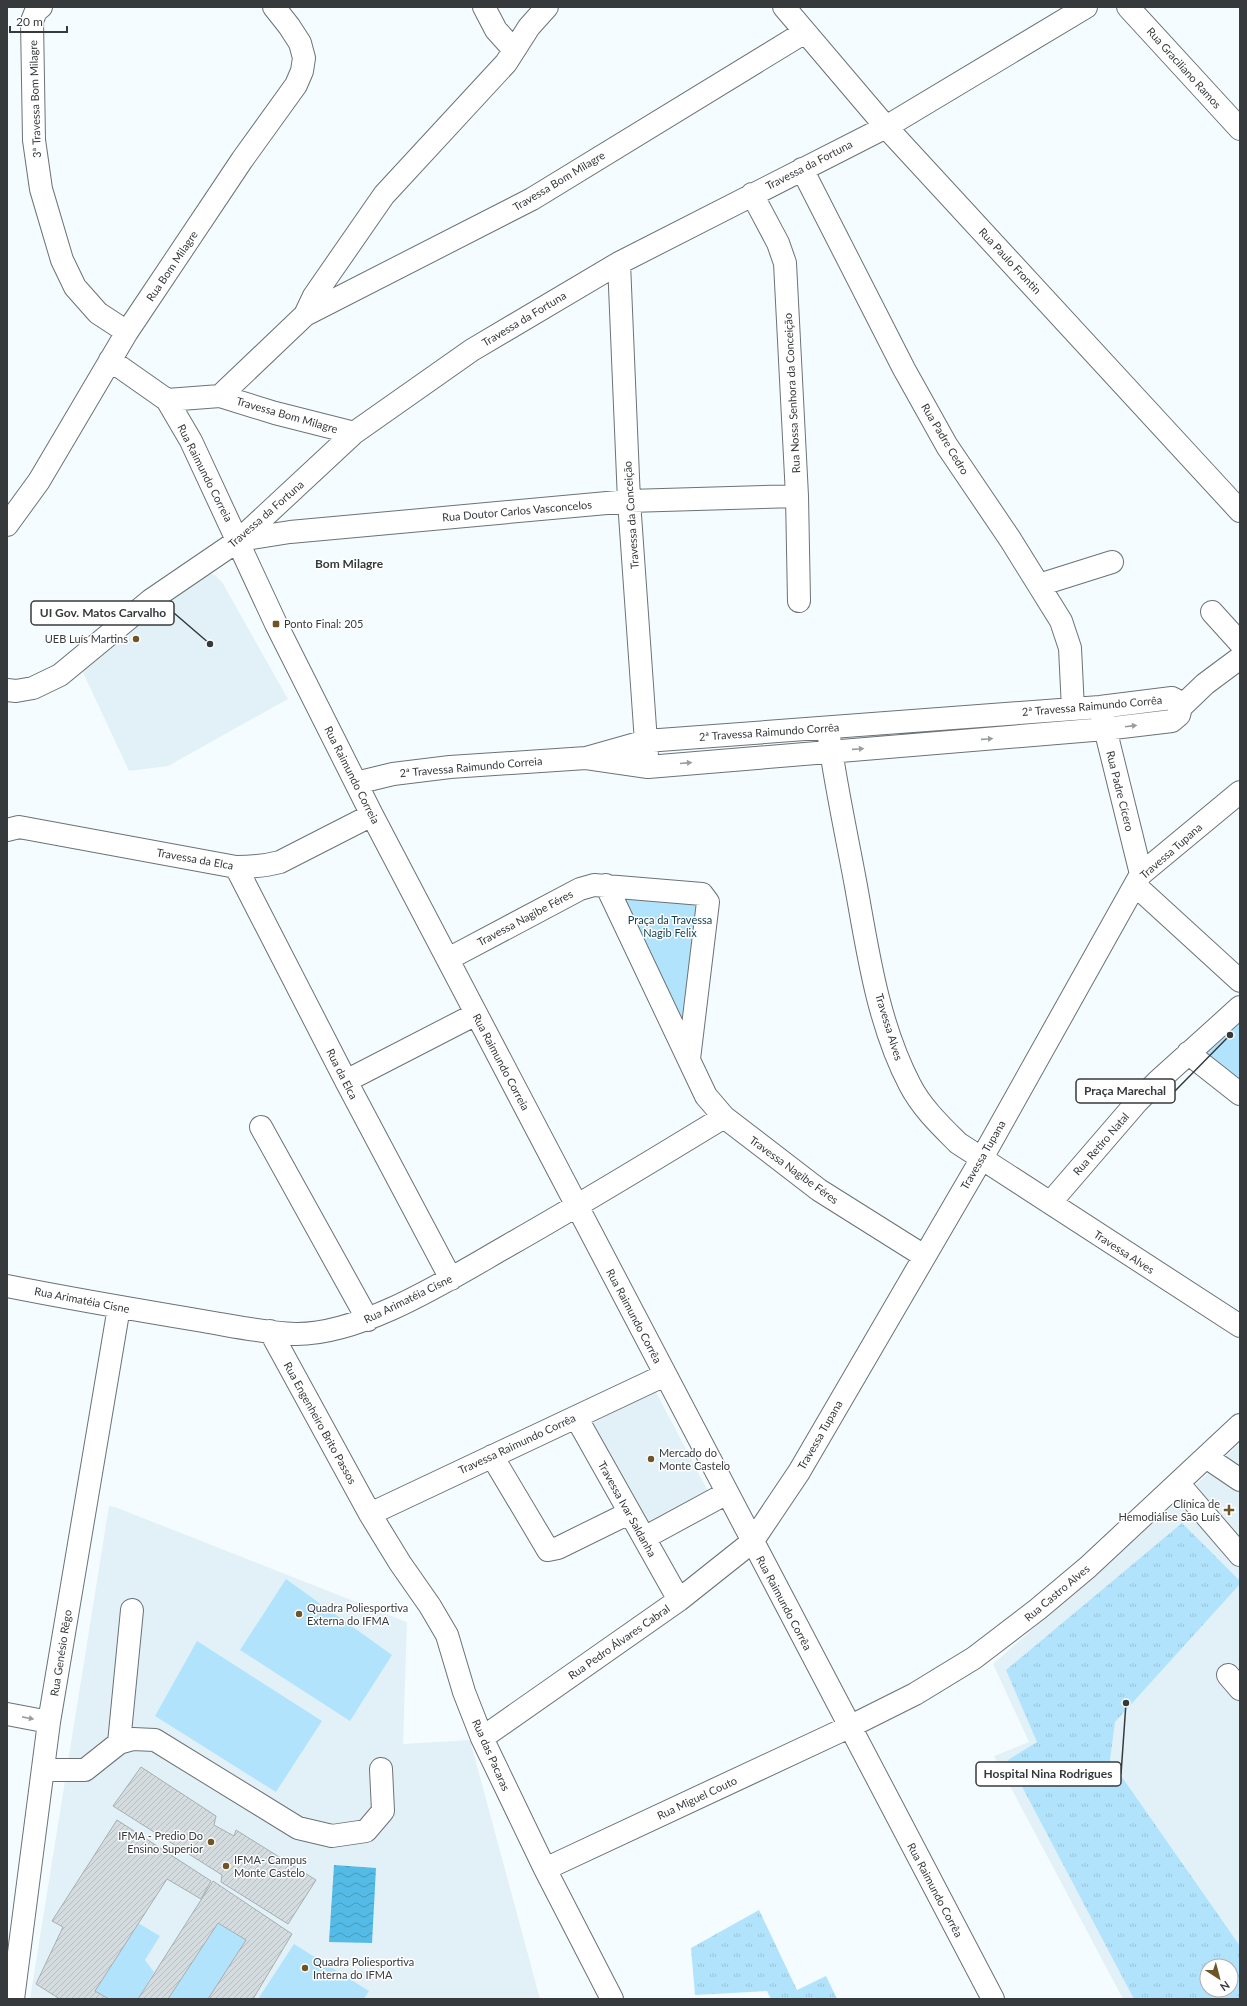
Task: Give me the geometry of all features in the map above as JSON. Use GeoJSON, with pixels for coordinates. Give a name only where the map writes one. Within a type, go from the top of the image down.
{"type":"FeatureCollection","features":[{"type":"Feature","properties":{"kind":"street","name":"3ª Travessa Bom Milagre"},"geometry":{"type":"LineString","coordinates":[[41,7],[34,14],[32,21],[34,140],[41,189],[62,260],[75,287],[98,313],[127,332]]}},
{"type":"Feature","properties":{"kind":"street","name":"Rua Bom Milagre"},"geometry":{"type":"LineString","coordinates":[[7,525],[39,481],[127,332],[242,160],[296,85],[302,71],[304,58],[300,43],[274,7]]}},
{"type":"Feature","properties":{"kind":"street"},"geometry":{"type":"LineString","coordinates":[[484,7],[496,30],[514,50]]}},
{"type":"Feature","properties":{"kind":"street","name":"Travessa Bom Milagre"},"geometry":{"type":"LineString","coordinates":[[304,315],[314,296],[384,195],[506,63],[529,27],[546,7]]}},
{"type":"Feature","properties":{"kind":"street","name":"Rua Paulo Frontin"},"geometry":{"type":"LineString","coordinates":[[784,7],[886,127],[1240,511]]}},
{"type":"Feature","properties":{"kind":"street","name":"Travessa da Fortuna"},"geometry":{"type":"LineString","coordinates":[[7,690],[16,691],[33,688],[60,675],[151,600],[239,540],[354,433],[472,350],[619,263],[886,127],[1086,7]]}},
{"type":"Feature","properties":{"kind":"street","name":"Rua Graciliano Ramos"},"geometry":{"type":"LineString","coordinates":[[1128,7],[1240,129]]}},
{"type":"Feature","properties":{"kind":"street","name":"Travessa Bom Milagre"},"geometry":{"type":"LineString","coordinates":[[220,396],[304,315],[532,199],[805,32]]}},
{"type":"Feature","properties":{"kind":"street","name":"Rua Padre Cedro"},"geometry":{"type":"LineString","coordinates":[[802,169],[904,369],[947,446],[1039,585],[1060,621],[1070,648],[1073,709]]}},
{"type":"Feature","properties":{"kind":"street","name":"Rua Nossa Senhora da Conceição"},"geometry":{"type":"LineString","coordinates":[[752,194],[778,243],[785,263],[797,496],[799,601]]}},
{"type":"Feature","properties":{"kind":"street","name":"Travessa da Conceição"},"geometry":{"type":"LineString","coordinates":[[619,263],[629,501],[648,767]]}},
{"type":"Feature","properties":{"kind":"street","name":"Rua Raimundo Correia"},"geometry":{"type":"LineString","coordinates":[[110,360],[167,400],[191,441],[239,540],[276,624],[372,816],[577,1207]]}},
{"type":"Feature","properties":{"kind":"street","name":"Travessa Bom Milagre"},"geometry":{"type":"LineString","coordinates":[[167,400],[220,396],[276,413],[354,433]]}},
{"type":"Feature","properties":{"kind":"street","name":"Rua Doutor Carlos Vasconcelos"},"geometry":{"type":"LineString","coordinates":[[239,540],[290,532],[629,501],[797,496]]}},
{"type":"Feature","properties":{"kind":"street"},"geometry":{"type":"LineString","coordinates":[[1039,585],[1112,562]]}},
{"type":"Feature","properties":{"kind":"street"},"geometry":{"type":"LineString","coordinates":[[1212,612],[1240,643]]}},
{"type":"Feature","properties":{"kind":"street"},"geometry":{"type":"LineString","coordinates":[[1181,707],[1205,684],[1240,658]]}},
{"type":"Feature","properties":{"kind":"street","name":"2ª Travessa Raimundo Corrêa"},"geometry":{"type":"LineString","coordinates":[[1172,698],[1176,700],[1181,707],[1180,715],[1172,721],[1105,730],[648,767],[586,758],[646,742],[1100,707],[1172,698]]}},
{"type":"Feature","properties":{"kind":"street","name":"Rua Padre Cícero"},"geometry":{"type":"LineString","coordinates":[[1100,707],[1138,879]]}},
{"type":"Feature","properties":{"kind":"street","name":"Travessa Alves"},"geometry":{"type":"LineString","coordinates":[[828,728],[865,933],[882,1013],[896,1056],[911,1086],[928,1113],[958,1143],[1240,1326]]}},
{"type":"Feature","properties":{"kind":"street","name":"2ª Travessa Raimundo Correia"},"geometry":{"type":"LineString","coordinates":[[356,783],[393,774],[450,767],[586,758]]}},
{"type":"Feature","properties":{"kind":"street","name":"Travessa Tupana"},"geometry":{"type":"LineString","coordinates":[[752,1542],[799,1472],[982,1158],[1138,879],[1240,792]]}},
{"type":"Feature","properties":{"kind":"street","name":"Travessa da Elca"},"geometry":{"type":"LineString","coordinates":[[8,829],[19,827],[236,867],[265,866],[280,862],[372,816]]}},
{"type":"Feature","properties":{"kind":"street","name":"Rua da Elca"},"geometry":{"type":"LineString","coordinates":[[236,867],[346,1081],[451,1279]]}},
{"type":"Feature","properties":{"kind":"street"},"geometry":{"type":"LineString","coordinates":[[1138,879],[1240,981]]}},
{"type":"Feature","properties":{"kind":"street","name":"Travessa Nagibe Féres"},"geometry":{"type":"LineString","coordinates":[[448,959],[580,889],[594,885],[702,894],[706,897],[708,902],[689,1059]]}},
{"type":"Feature","properties":{"kind":"street","name":"Travessa Nagibe Féres"},"geometry":{"type":"LineString","coordinates":[[606,885],[706,1096],[724,1117],[819,1190],[924,1256]]}},
{"type":"Feature","properties":{"kind":"street","name":"Rua Retiro Natal"},"geometry":{"type":"LineString","coordinates":[[1050,1203],[1137,1102],[1188,1053],[1240,1007]]}},
{"type":"Feature","properties":{"kind":"street"},"geometry":{"type":"LineString","coordinates":[[346,1081],[476,1014]]}},
{"type":"Feature","properties":{"kind":"street"},"geometry":{"type":"LineString","coordinates":[[1188,1053],[1240,1094]]}},
{"type":"Feature","properties":{"kind":"street","name":"Rua Arimatéia Cisne"},"geometry":{"type":"LineString","coordinates":[[7,1286],[119,1308],[270,1332],[297,1334],[330,1330],[363,1312],[451,1279],[577,1207],[724,1117]]}},
{"type":"Feature","properties":{"kind":"street"},"geometry":{"type":"LineString","coordinates":[[261,1127],[363,1312]]}},
{"type":"Feature","properties":{"kind":"street","name":"Rua Raimundo Corrêa"},"geometry":{"type":"LineString","coordinates":[[577,1207],[993,1999]]}},
{"type":"Feature","properties":{"kind":"street","name":"Rua Genésio Rêgo"},"geometry":{"type":"LineString","coordinates":[[13,1999],[49,1722],[119,1308]]}},
{"type":"Feature","properties":{"kind":"street","name":"Rua Engenheiro Brito Passos"},"geometry":{"type":"LineString","coordinates":[[270,1332],[370,1514]]}},
{"type":"Feature","properties":{"kind":"street","name":"Travessa Raimundo Corrêa"},"geometry":{"type":"LineString","coordinates":[[370,1514],[665,1375]]}},
{"type":"Feature","properties":{"kind":"street","name":"Travessa Ivar Saldanha"},"geometry":{"type":"LineString","coordinates":[[576,1417],[679,1600]]}},
{"type":"Feature","properties":{"kind":"street","name":"Rua Castro Alves"},"geometry":{"type":"LineString","coordinates":[[849,1727],[915,1694],[974,1658],[1038,1609],[1072,1581],[1240,1425]]}},
{"type":"Feature","properties":{"kind":"street"},"geometry":{"type":"LineString","coordinates":[[492,1456],[548,1550],[558,1548],[629,1513]]}},
{"type":"Feature","properties":{"kind":"street"},"geometry":{"type":"LineString","coordinates":[[1206,1456],[1240,1480]]}},
{"type":"Feature","properties":{"kind":"street"},"geometry":{"type":"LineString","coordinates":[[1178,1483],[1240,1555]]}},
{"type":"Feature","properties":{"kind":"street"},"geometry":{"type":"LineString","coordinates":[[644,1538],[727,1494]]}},
{"type":"Feature","properties":{"kind":"street","name":"Rua das Pacaras"},"geometry":{"type":"LineString","coordinates":[[370,1514],[400,1563],[430,1606],[447,1634],[464,1692],[482,1738],[544,1869],[612,1999]]}},
{"type":"Feature","properties":{"kind":"street","name":"Rua Pedro Álvares Cabral"},"geometry":{"type":"LineString","coordinates":[[482,1738],[679,1600],[752,1542]]}},
{"type":"Feature","properties":{"kind":"street"},"geometry":{"type":"LineString","coordinates":[[119,1743],[132,1610]]}},
{"type":"Feature","properties":{"kind":"street"},"geometry":{"type":"LineString","coordinates":[[7,1714],[49,1722]]}},
{"type":"Feature","properties":{"kind":"street","name":"Rua Miguel Couto"},"geometry":{"type":"LineString","coordinates":[[544,1869],[849,1727]]}},
{"type":"Feature","properties":{"kind":"street"},"geometry":{"type":"LineString","coordinates":[[43,1770],[85,1770],[119,1743],[132,1739],[154,1740],[298,1828],[332,1836],[366,1831],[383,1811],[381,1769]]}},
{"type":"Feature","properties":{"kind":"shaded area"},"geometry":{"type":"Polygon","coordinates":[[[206,573],[215,575],[222,582],[288,699],[168,766],[129,771],[80,666],[206,573]]]}},
{"type":"Feature","properties":{"kind":"shaded area","name":"Mercado do Monte Castelo"},"geometry":{"type":"Polygon","coordinates":[[[655,1390],[710,1495],[646,1528],[591,1424],[655,1390]]]}},
{"type":"Feature","properties":{"kind":"shaded area"},"geometry":{"type":"Polygon","coordinates":[[[1240,1443],[1240,1999],[1123,1999],[994,1756],[1029,1742],[993,1664],[1197,1484],[1240,1443]]]}},
{"type":"Feature","properties":{"kind":"shaded area","name":"IFMA- Campus Monte Castelo"},"geometry":{"type":"Polygon","coordinates":[[[109,1506],[115,1507],[407,1622],[403,1744],[470,1740],[540,1999],[30,1999],[109,1506]]]}},
{"type":"Feature","properties":{"kind":"green space","name":"Praça da Travessa Nagib Felix"},"geometry":{"type":"Polygon","coordinates":[[[623,894],[704,898],[686,1033],[623,894]]]}},
{"type":"Feature","properties":{"kind":"green space"},"geometry":{"type":"Polygon","coordinates":[[[1240,1014],[1240,1087],[1199,1055],[1240,1014]]]}},
{"type":"Feature","properties":{"kind":"green space"},"geometry":{"type":"Polygon","coordinates":[[[1182,1523],[1240,1581],[1240,1584],[1115,1722],[1110,1760],[1240,1946],[1240,1999],[1134,1999],[1008,1760],[1037,1742],[1006,1670],[1182,1523]]]}},
{"type":"Feature","properties":{"kind":"green space","name":"Quadra Poliesportiva Externa do IFMA"},"geometry":{"type":"Polygon","coordinates":[[[286,1579],[392,1655],[350,1721],[240,1650],[286,1579]]]}},
{"type":"Feature","properties":{"kind":"green space"},"geometry":{"type":"Polygon","coordinates":[[[197,1641],[322,1721],[276,1792],[155,1716],[197,1641]]]}},
{"type":"Feature","properties":{"kind":"green space"},"geometry":{"type":"Polygon","coordinates":[[[759,1910],[797,1990],[826,1976],[837,1999],[771,1999],[767,1991],[695,1995],[691,1948],[759,1910]]]}},
{"type":"Feature","properties":{"kind":"green space"},"geometry":{"type":"Polygon","coordinates":[[[138,1923],[160,1936],[145,1960],[154,1972],[138,1999],[109,1999],[95,1991],[138,1923]]]}},
{"type":"Feature","properties":{"kind":"green space"},"geometry":{"type":"Polygon","coordinates":[[[218,1923],[246,1940],[208,1999],[168,1999],[218,1923]]]}},
{"type":"Feature","properties":{"kind":"green space","name":"Quadra Poliesportiva Interna do IFMA"},"geometry":{"type":"Polygon","coordinates":[[[294,1944],[369,1991],[364,1999],[258,1999],[294,1944]]]}},
{"type":"Feature","properties":{"kind":"water"},"geometry":{"type":"Polygon","coordinates":[[[334,1865],[376,1868],[372,1943],[329,1942],[334,1865]]]}},
{"type":"Feature","properties":{"kind":"building","name":"IFMA - Predio Do Ensino Superior"},"geometry":{"type":"Polygon","coordinates":[[[141,1767],[216,1816],[214,1825],[234,1836],[236,1830],[316,1880],[288,1924],[221,1882],[222,1875],[113,1806],[141,1767]]]}},
{"type":"Feature","properties":{"kind":"building"},"geometry":{"type":"Polygon","coordinates":[[[117,1820],[211,1881],[201,1899],[167,1879],[95,1991],[109,1999],[60,1999],[36,1984],[63,1927],[52,1921],[117,1820]]]}},
{"type":"Feature","properties":{"kind":"building"},"geometry":{"type":"Polygon","coordinates":[[[213,1881],[292,1934],[253,1999],[208,1999],[246,1940],[218,1923],[168,1999],[138,1999],[213,1881]]]}},
{"type":"Feature","properties":{"kind":"place","name":"Ponto Final: 205"},"geometry":{"type":"Point","coordinates":[276,624]}},
{"type":"Feature","properties":{"kind":"place","name":"UEB Luís Martins"},"geometry":{"type":"Point","coordinates":[136,639]}},
{"type":"Feature","properties":{"kind":"place","name":"UI Gov. Matos Carvalho"},"geometry":{"type":"Point","coordinates":[210,644]}},
{"type":"Feature","properties":{"kind":"place","name":"Praça Marechal"},"geometry":{"type":"Point","coordinates":[1230,1035]}},
{"type":"Feature","properties":{"kind":"place","name":"Mercado do Monte Castelo"},"geometry":{"type":"Point","coordinates":[651,1459]}},
{"type":"Feature","properties":{"kind":"place","name":"Clínica de Hemodiálise São Luís"},"geometry":{"type":"Point","coordinates":[1229,1510]}},
{"type":"Feature","properties":{"kind":"place","name":"Quadra Poliesportiva Externa do IFMA"},"geometry":{"type":"Point","coordinates":[299,1614]}},
{"type":"Feature","properties":{"kind":"place","name":"Hospital Nina Rodrigues"},"geometry":{"type":"Point","coordinates":[1126,1703]}},
{"type":"Feature","properties":{"kind":"place","name":"IFMA - Predio Do Ensino Superior"},"geometry":{"type":"Point","coordinates":[211,1842]}},
{"type":"Feature","properties":{"kind":"place","name":"IFMA- Campus Monte Castelo"},"geometry":{"type":"Point","coordinates":[226,1866]}},
{"type":"Feature","properties":{"kind":"place","name":"Quadra Poliesportiva Interna do IFMA"},"geometry":{"type":"Point","coordinates":[305,1968]}},
{"type":"Feature","properties":{"kind":"district","name":"Bom Milagre"},"geometry":{"type":"Point","coordinates":[349,564]}}]}
